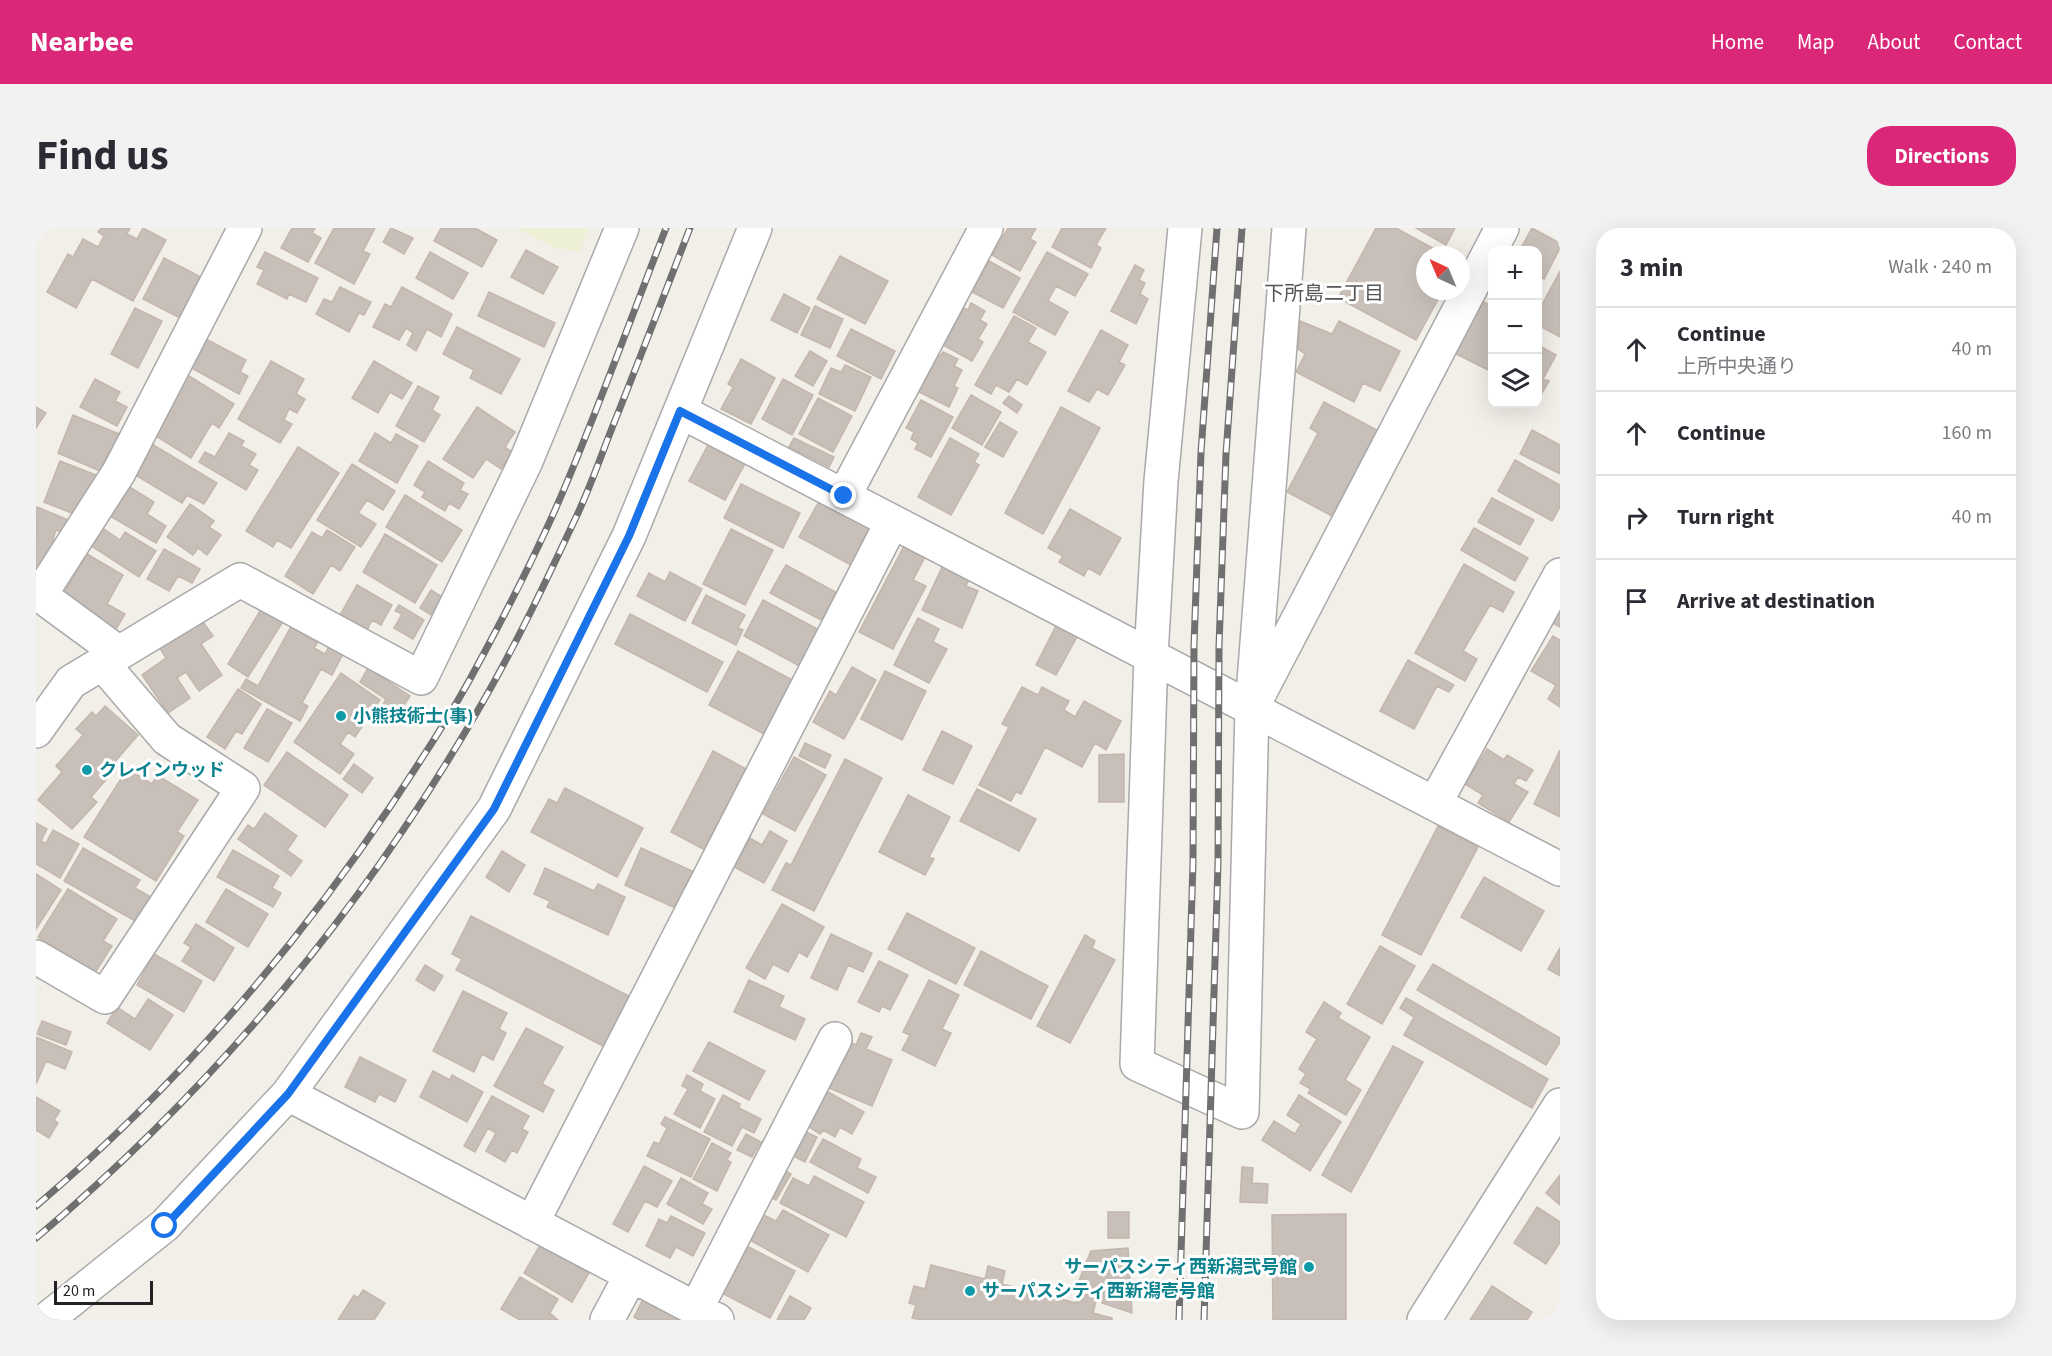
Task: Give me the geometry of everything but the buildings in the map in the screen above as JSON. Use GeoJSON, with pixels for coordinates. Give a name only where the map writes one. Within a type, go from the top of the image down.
{"type":"FeatureCollection","features":[{"type":"Feature","properties":{"kind":"street"},"geometry":{"type":"LineString","coordinates":[[36,957],[105,998],[243,788],[167,739],[110,658],[40,595],[119,472],[245,228]]}},
{"type":"Feature","properties":{"kind":"street"},"geometry":{"type":"LineString","coordinates":[[36,731],[71,682],[240,580],[421,678],[526,461],[622,228]]}},
{"type":"Feature","properties":{"kind":"street"},"geometry":{"type":"LineString","coordinates":[[46,1320],[165,1226],[288,1094],[494,809],[629,536],[755,228]]}},
{"type":"Feature","properties":{"kind":"street"},"geometry":{"type":"LineString","coordinates":[[844,496],[986,228]]}},
{"type":"Feature","properties":{"kind":"street"},"geometry":{"type":"LineString","coordinates":[[1185,228],[1161,481],[1151,656],[1137,1064],[1242,1112],[1252,708],[1289,228]]}},
{"type":"Feature","properties":{"kind":"street"},"geometry":{"type":"LineString","coordinates":[[1252,708],[1502,228]]}},
{"type":"Feature","properties":{"kind":"street"},"geometry":{"type":"LineString","coordinates":[[680,411],[1560,868]]}},
{"type":"Feature","properties":{"kind":"street"},"geometry":{"type":"LineString","coordinates":[[532,1223],[892,522]]}},
{"type":"Feature","properties":{"kind":"street"},"geometry":{"type":"LineString","coordinates":[[1435,803],[1560,575]]}},
{"type":"Feature","properties":{"kind":"street"},"geometry":{"type":"LineString","coordinates":[[288,1094],[706,1314],[835,1039]]}},
{"type":"Feature","properties":{"kind":"street"},"geometry":{"type":"LineString","coordinates":[[1424,1320],[1560,1105]]}},
{"type":"Feature","properties":{"kind":"street"},"geometry":{"type":"LineString","coordinates":[[607,1320],[631,1275]]}},
{"type":"Feature","properties":{"kind":"green space"},"geometry":{"type":"Polygon","coordinates":[[[518,228],[588,228],[580,252],[552,247],[518,228]]]}},
{"type":"Feature","properties":{"kind":"railway"},"geometry":{"type":"LineString","coordinates":[[36,1206],[87,1162],[135,1115],[228,1017],[272,966],[354,859],[425,754],[476,668],[546,529],[593,419],[666,228]]}},
{"type":"Feature","properties":{"kind":"railway"},"geometry":{"type":"LineString","coordinates":[[36,1238],[102,1180],[165,1119],[282,991],[388,852],[436,780],[507,658],[578,513],[690,228]]}},
{"type":"Feature","properties":{"kind":"railway"},"geometry":{"type":"LineString","coordinates":[[1179,1320],[1193,862],[1194,645],[1201,452],[1217,228]]}},
{"type":"Feature","properties":{"kind":"railway"},"geometry":{"type":"LineString","coordinates":[[1204,1320],[1218,863],[1219,646],[1226,454],[1242,228]]}},
{"type":"Feature","properties":{"kind":"place","name":"小熊技術士(事)"},"geometry":{"type":"Point","coordinates":[341,716]}},
{"type":"Feature","properties":{"kind":"place","name":"クレインウッド"},"geometry":{"type":"Point","coordinates":[87,770]}},
{"type":"Feature","properties":{"kind":"place","name":"サーパスシティ西新潟弐号館"},"geometry":{"type":"Point","coordinates":[1309,1267]}},
{"type":"Feature","properties":{"kind":"place","name":"サーパスシティ西新潟壱号館"},"geometry":{"type":"Point","coordinates":[970,1291]}},
{"type":"Feature","properties":{"kind":"district","name":"下所島二丁目"},"geometry":{"type":"Point","coordinates":[1324,293]}},
{"type":"Feature","properties":{"kind":"route"},"geometry":{"type":"LineString","coordinates":[[165,1226],[288,1094],[494,809],[629,536],[680,411],[844,496]]}}]}
